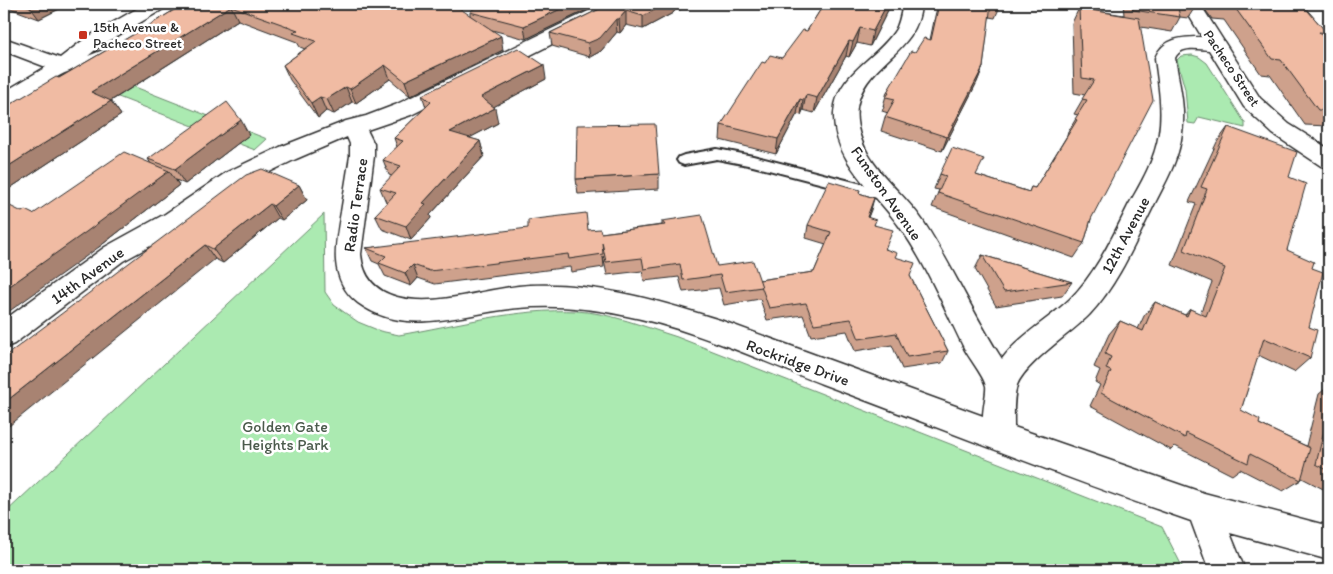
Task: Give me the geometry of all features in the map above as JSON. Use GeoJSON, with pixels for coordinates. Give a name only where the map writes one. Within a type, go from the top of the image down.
{"type":"FeatureCollection","features":[{"type":"Feature","properties":{"kind":"street"},"geometry":{"type":"LineString","coordinates":[[4,101],[63,66],[93,42],[158,4]]}},
{"type":"Feature","properties":{"kind":"street","name":"14th Avenue"},"geometry":{"type":"LineString","coordinates":[[354,126],[375,108],[389,100],[587,4]]}},
{"type":"Feature","properties":{"kind":"street","name":"14th Avenue"},"geometry":{"type":"LineString","coordinates":[[8,347],[132,268],[149,252],[174,221],[236,178],[288,153],[354,126],[372,122],[403,110],[617,4]]}},
{"type":"Feature","properties":{"kind":"street","name":"Funston Avenue"},"geometry":{"type":"LineString","coordinates":[[912,4],[907,29],[862,74],[851,92],[846,111],[850,139],[857,154],[912,226],[975,343],[1002,386]]}},
{"type":"Feature","properties":{"kind":"street","name":"Pacheco Street"},"geometry":{"type":"LineString","coordinates":[[1190,4],[1252,102],[1267,117],[1299,142],[1329,160]]}},
{"type":"Feature","properties":{"kind":"street"},"geometry":{"type":"LineString","coordinates":[[4,44],[63,66],[85,64],[106,57],[136,41]]}},
{"type":"Feature","properties":{"kind":"street","name":"12th Avenue"},"geometry":{"type":"LineString","coordinates":[[997,435],[1002,386],[1009,373],[1023,356],[1080,307],[1098,286],[1112,263],[1161,168],[1171,133],[1173,113],[1164,58],[1166,52],[1169,48],[1184,44],[1216,44]]}},
{"type":"Feature","properties":{"kind":"street","name":"Radio Terrace"},"geometry":{"type":"LineString","coordinates":[[354,126],[362,144],[362,156],[347,261],[350,275],[357,285],[367,295],[379,302]]}},
{"type":"Feature","properties":{"kind":"street","name":"Rockridge Drive"},"geometry":{"type":"LineString","coordinates":[[379,302],[406,312],[422,312],[480,301],[537,296],[568,296],[625,304],[724,334],[1144,489],[1204,509],[1329,543]]}},
{"type":"Feature","properties":{"kind":"street"},"geometry":{"type":"LineString","coordinates":[[1204,509],[1227,570]]}},
{"type":"Feature","properties":{"kind":"lane"},"geometry":{"type":"LineString","coordinates":[[684,160],[717,154],[753,161],[889,196]]}},
{"type":"Feature","properties":{"kind":"green space"},"geometry":{"type":"Polygon","coordinates":[[[1192,55],[1199,57],[1207,63],[1245,123],[1245,128],[1199,117],[1195,124],[1188,123],[1185,89],[1177,60],[1181,56],[1192,55]]]}},
{"type":"Feature","properties":{"kind":"green space"},"geometry":{"type":"Polygon","coordinates":[[[97,72],[267,139],[255,150],[77,81],[97,72]]]}},
{"type":"Feature","properties":{"kind":"green space","name":"Golden Gate Heights Park"},"geometry":{"type":"Polygon","coordinates":[[[324,214],[325,292],[334,305],[358,322],[380,331],[399,335],[487,318],[532,312],[590,312],[628,321],[677,337],[1162,527],[1184,570],[4,570],[4,514],[324,214]]]}},
{"type":"Feature","properties":{"kind":"building"},"geometry":{"type":"Polygon","coordinates":[[[22,4],[36,4],[30,7],[22,4]]]}},
{"type":"Feature","properties":{"kind":"building"},"geometry":{"type":"Polygon","coordinates":[[[184,4],[453,4],[501,36],[405,81],[385,65],[350,89],[346,87],[327,99],[320,97],[311,103],[283,65],[316,41],[293,33],[298,30],[231,6],[91,92],[111,101],[4,169],[4,108],[56,77],[59,78],[184,4]]]}},
{"type":"Feature","properties":{"kind":"building"},"geometry":{"type":"Polygon","coordinates":[[[479,4],[571,4],[524,26],[470,12],[479,4]]]}},
{"type":"Feature","properties":{"kind":"building"},"geometry":{"type":"Polygon","coordinates":[[[610,4],[666,4],[643,16],[626,11],[619,19],[616,19],[600,38],[588,43],[550,33],[610,4]]]}},
{"type":"Feature","properties":{"kind":"building"},"geometry":{"type":"Polygon","coordinates":[[[824,4],[887,4],[873,31],[860,28],[853,42],[849,41],[817,98],[806,95],[803,100],[800,99],[778,139],[721,125],[762,62],[765,63],[770,55],[782,58],[803,30],[807,31],[824,4]]]}},
{"type":"Feature","properties":{"kind":"building"},"geometry":{"type":"Polygon","coordinates":[[[939,4],[991,4],[983,67],[947,137],[885,117],[895,99],[886,97],[889,93],[887,92],[911,51],[915,52],[924,38],[931,40],[939,4]]]}},
{"type":"Feature","properties":{"kind":"building"},"geometry":{"type":"Polygon","coordinates":[[[1132,4],[1177,4],[1180,17],[1133,10],[1132,4]]]}},
{"type":"Feature","properties":{"kind":"building"},"geometry":{"type":"Polygon","coordinates":[[[1220,4],[1302,4],[1327,33],[1319,32],[1329,45],[1329,110],[1318,110],[1281,60],[1272,59],[1233,5],[1220,4]]]}},
{"type":"Feature","properties":{"kind":"building"},"geometry":{"type":"Polygon","coordinates":[[[1079,8],[1139,18],[1153,100],[1091,219],[1084,243],[938,193],[946,176],[940,174],[952,148],[984,159],[976,175],[1029,192],[1031,187],[1035,188],[1077,120],[1075,119],[1087,100],[1082,99],[1094,80],[1082,78],[1079,8]]]}},
{"type":"Feature","properties":{"kind":"building"},"geometry":{"type":"Polygon","coordinates":[[[518,48],[544,65],[481,97],[495,108],[450,132],[480,141],[423,203],[426,204],[406,226],[375,215],[396,193],[380,188],[401,166],[383,160],[403,141],[394,138],[431,102],[422,95],[518,48]]]}},
{"type":"Feature","properties":{"kind":"building"},"geometry":{"type":"Polygon","coordinates":[[[227,102],[241,120],[175,169],[148,159],[227,102]]]}},
{"type":"Feature","properties":{"kind":"building"},"geometry":{"type":"Polygon","coordinates":[[[655,124],[659,174],[576,179],[577,125],[655,124]]]}},
{"type":"Feature","properties":{"kind":"building"},"geometry":{"type":"Polygon","coordinates":[[[1228,127],[1297,152],[1289,177],[1306,184],[1287,250],[1314,262],[1312,268],[1323,272],[1309,327],[1317,330],[1310,358],[1264,338],[1241,410],[1260,420],[1259,424],[1310,448],[1301,480],[1250,454],[1248,463],[1186,433],[1185,438],[1101,393],[1111,371],[1106,369],[1111,357],[1105,354],[1120,321],[1143,331],[1155,302],[1187,316],[1190,309],[1206,316],[1225,268],[1184,250],[1207,189],[1201,187],[1228,127]]]}},
{"type":"Feature","properties":{"kind":"building"},"geometry":{"type":"Polygon","coordinates":[[[124,152],[169,171],[4,290],[4,203],[22,212],[25,210],[33,214],[124,152]]]}},
{"type":"Feature","properties":{"kind":"building"},"geometry":{"type":"Polygon","coordinates":[[[262,169],[299,185],[273,206],[270,204],[213,249],[205,245],[4,403],[4,357],[246,175],[262,169]]]}},
{"type":"Feature","properties":{"kind":"building"},"geometry":{"type":"Polygon","coordinates":[[[829,181],[860,190],[859,193],[874,198],[867,217],[876,220],[874,225],[893,230],[885,249],[897,253],[895,257],[915,263],[910,276],[948,351],[907,357],[896,333],[859,339],[851,319],[814,324],[806,303],[769,308],[759,280],[814,272],[831,232],[808,225],[829,181]]]}},
{"type":"Feature","properties":{"kind":"building"},"geometry":{"type":"Polygon","coordinates":[[[586,213],[588,230],[600,229],[601,233],[665,225],[662,221],[702,215],[717,266],[753,261],[762,287],[725,292],[720,275],[683,280],[680,264],[644,269],[642,258],[606,262],[602,242],[603,254],[569,259],[568,254],[430,271],[413,265],[405,273],[379,263],[386,256],[366,248],[528,228],[528,220],[586,213]]]}},
{"type":"Feature","properties":{"kind":"building"},"geometry":{"type":"Polygon","coordinates":[[[982,255],[1072,282],[1004,292],[982,255]]]}},
{"type":"Feature","properties":{"kind":"building"},"geometry":{"type":"Polygon","coordinates":[[[1329,410],[1329,471],[1316,464],[1329,410]]]}},
{"type":"Feature","properties":{"kind":"place","name":"15th Avenue & Pacheco Street"},"geometry":{"type":"Point","coordinates":[83,35]}}]}
